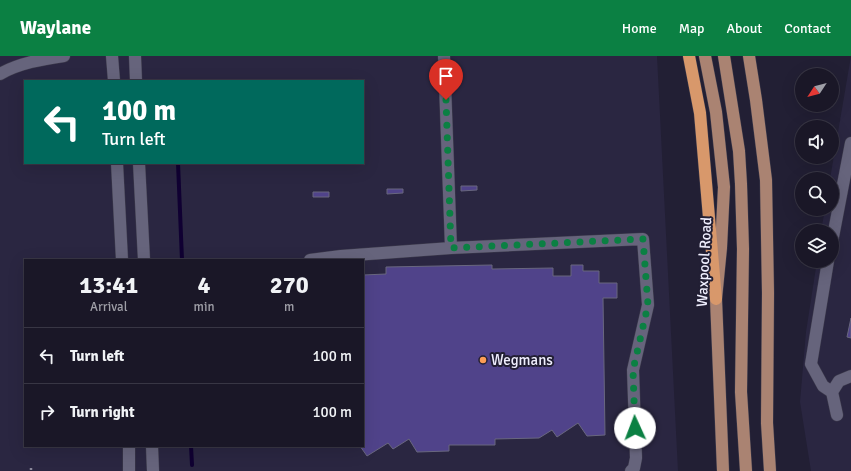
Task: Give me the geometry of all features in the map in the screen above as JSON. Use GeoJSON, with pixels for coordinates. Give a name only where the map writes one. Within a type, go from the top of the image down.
{"type":"FeatureCollection","features":[{"type":"Feature","properties":{"kind":"highway"},"geometry":{"type":"LineString","coordinates":[[689,56],[700,112],[716,299]]}},
{"type":"Feature","properties":{"kind":"main road","name":"Waxpool Road"},"geometry":{"type":"LineString","coordinates":[[705,56],[716,112],[724,187],[721,248],[716,299],[721,454],[723,471]]}},
{"type":"Feature","properties":{"kind":"main road"},"geometry":{"type":"LineString","coordinates":[[724,56],[739,151],[742,184],[743,249],[741,392],[746,471]]}},
{"type":"Feature","properties":{"kind":"main road"},"geometry":{"type":"LineString","coordinates":[[749,56],[766,180],[768,293],[767,422],[770,471]]}},
{"type":"Feature","properties":{"kind":"main road"},"geometry":{"type":"LineString","coordinates":[[714,471],[721,454]]}},
{"type":"Feature","properties":{"kind":"street"},"geometry":{"type":"LineString","coordinates":[[0,74],[7,70],[43,59],[64,56]]}},
{"type":"Feature","properties":{"kind":"street"},"geometry":{"type":"LineString","coordinates":[[112,56],[114,80]]}},
{"type":"Feature","properties":{"kind":"street"},"geometry":{"type":"LineString","coordinates":[[135,56],[136,80]]}},
{"type":"Feature","properties":{"kind":"street"},"geometry":{"type":"LineString","coordinates":[[444,56],[451,248]]}},
{"type":"Feature","properties":{"kind":"street"},"geometry":{"type":"LineString","coordinates":[[835,224],[851,143]]}},
{"type":"Feature","properties":{"kind":"street"},"geometry":{"type":"LineString","coordinates":[[117,164],[122,259]]}},
{"type":"Feature","properties":{"kind":"street"},"geometry":{"type":"LineString","coordinates":[[139,164],[144,259]]}},
{"type":"Feature","properties":{"kind":"street"},"geometry":{"type":"LineString","coordinates":[[315,259],[451,248],[643,239],[648,305],[633,370],[636,458],[634,468],[631,471]]}},
{"type":"Feature","properties":{"kind":"street"},"geometry":{"type":"LineString","coordinates":[[827,268],[810,364],[823,386],[832,392],[837,415]]}},
{"type":"Feature","properties":{"kind":"street"},"geometry":{"type":"LineString","coordinates":[[832,392],[839,381],[851,376]]}},
{"type":"Feature","properties":{"kind":"street"},"geometry":{"type":"LineString","coordinates":[[128,447],[129,471]]}},
{"type":"Feature","properties":{"kind":"street"},"geometry":{"type":"LineString","coordinates":[[152,447],[153,471]]}},
{"type":"Feature","properties":{"kind":"shaded area"},"geometry":{"type":"Polygon","coordinates":[[[0,56],[657,56],[678,471],[0,471],[0,56]]]}},
{"type":"Feature","properties":{"kind":"shaded area"},"geometry":{"type":"Polygon","coordinates":[[[851,56],[851,471],[811,471],[800,402],[806,332],[816,268],[839,268],[839,224],[822,224],[824,216],[839,216],[839,172],[831,172],[833,164],[839,164],[839,126],[851,56]]]}},
{"type":"Feature","properties":{"kind":"building"},"geometry":{"type":"Polygon","coordinates":[[[461,186],[477,186],[477,190],[461,191],[461,186]]]}},
{"type":"Feature","properties":{"kind":"building"},"geometry":{"type":"Polygon","coordinates":[[[387,189],[403,189],[403,193],[387,194],[387,189]]]}},
{"type":"Feature","properties":{"kind":"building"},"geometry":{"type":"Polygon","coordinates":[[[313,192],[329,192],[329,197],[313,197],[313,192]]]}},
{"type":"Feature","properties":{"kind":"building","name":"Wegmans"},"geometry":{"type":"Polygon","coordinates":[[[492,265],[492,269],[553,268],[553,276],[571,276],[571,265],[583,265],[583,271],[599,271],[599,283],[617,283],[617,298],[603,298],[605,435],[587,436],[578,423],[557,437],[552,430],[539,438],[495,439],[495,445],[449,445],[449,451],[417,452],[409,439],[393,449],[388,443],[367,456],[361,447],[364,447],[364,275],[386,274],[386,267],[492,265]]]}},
{"type":"Feature","properties":{"kind":"building"},"geometry":{"type":"Polygon","coordinates":[[[851,318],[851,338],[847,337],[851,318]]]}},
{"type":"Feature","properties":{"kind":"waterway"},"geometry":{"type":"LineString","coordinates":[[178,164],[182,259]]}},
{"type":"Feature","properties":{"kind":"waterway"},"geometry":{"type":"LineString","coordinates":[[191,447],[192,465]]}},
{"type":"Feature","properties":{"kind":"place","name":"Wegmans"},"geometry":{"type":"Point","coordinates":[483,360]}},
{"type":"Feature","properties":{"kind":"route"},"geometry":{"type":"LineString","coordinates":[[446,100],[451,248],[643,239],[648,305],[633,370],[635,428]]}}]}
